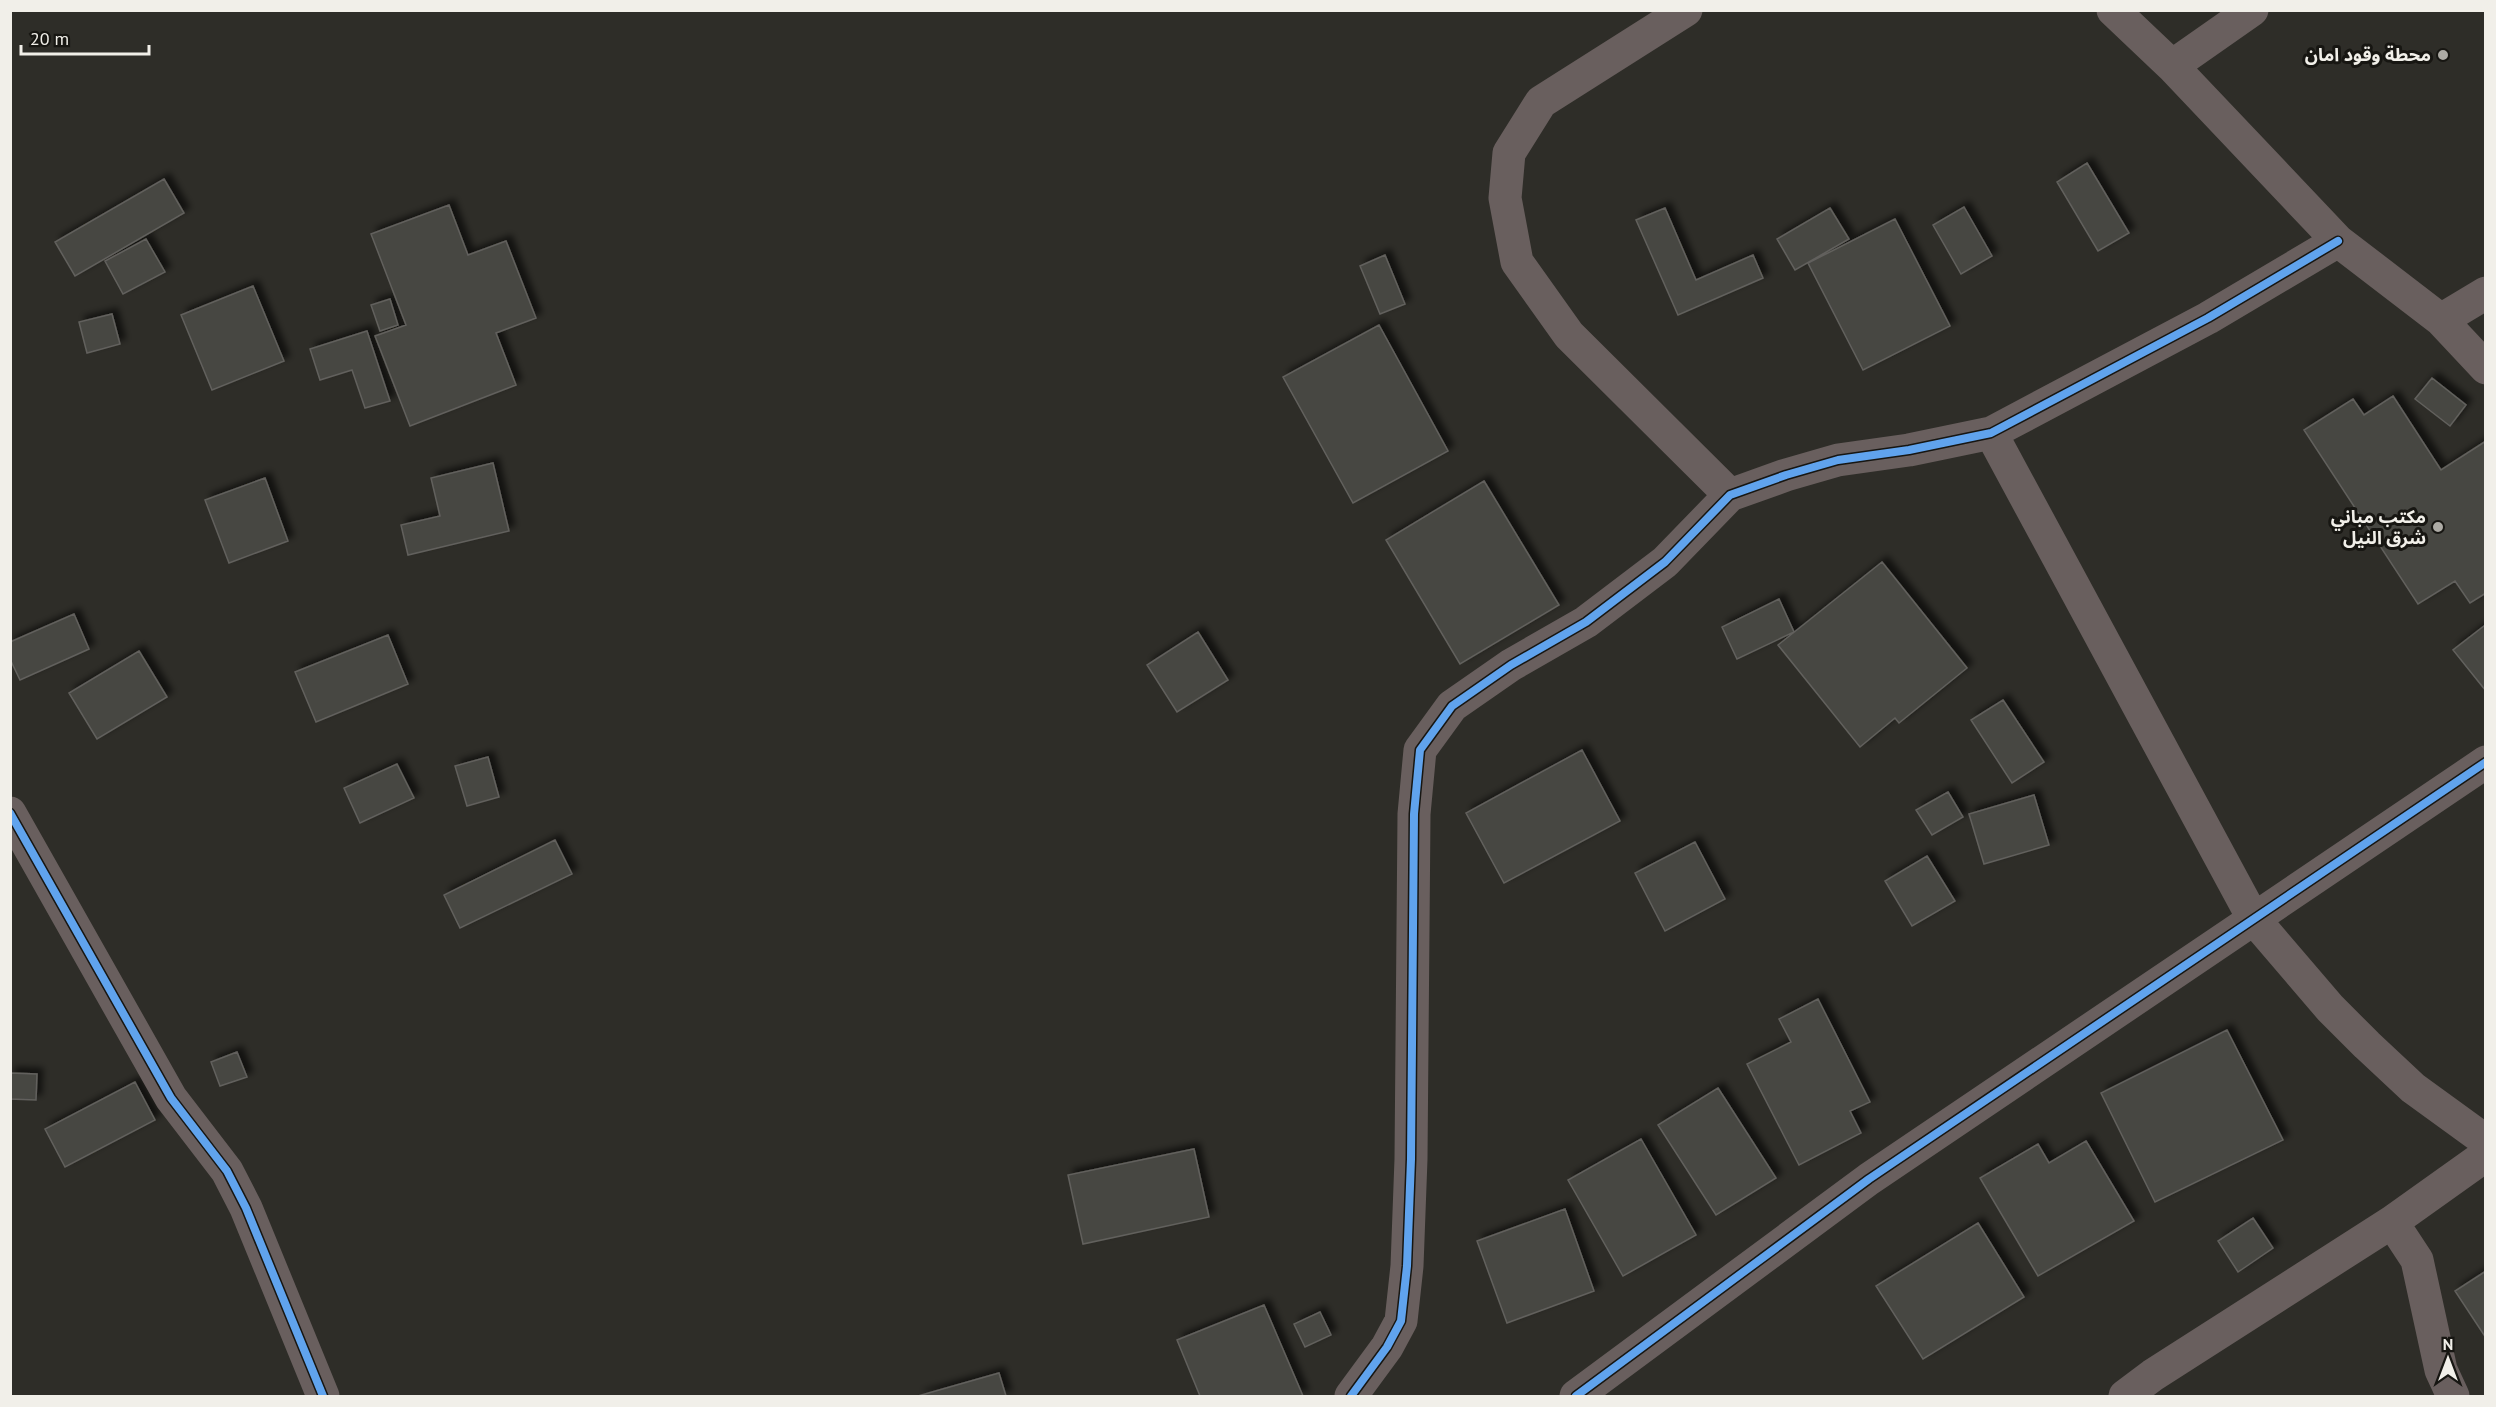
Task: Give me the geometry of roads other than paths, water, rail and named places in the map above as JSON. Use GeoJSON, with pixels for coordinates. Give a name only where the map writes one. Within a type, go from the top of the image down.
{"type":"FeatureCollection","features":[{"type":"Feature","properties":{"kind":"street"},"geometry":{"type":"LineString","coordinates":[[1686,10],[1541,102],[1509,153],[1505,198],[1517,262],[1569,335],[1730,495]]}},
{"type":"Feature","properties":{"kind":"street"},"geometry":{"type":"LineString","coordinates":[[2113,10],[2172,66],[2338,241],[2441,320],[2486,368]]}},
{"type":"Feature","properties":{"kind":"street"},"geometry":{"type":"LineString","coordinates":[[2172,66],[2252,10]]}},
{"type":"Feature","properties":{"kind":"street"},"geometry":{"type":"LineString","coordinates":[[1351,1396],[1387,1347],[1401,1321],[1407,1266],[1411,1159],[1414,814],[1420,750],[1452,706],[1511,665],[1586,622],[1656,569],[1730,495],[1838,460],[1909,450],[1991,433],[2208,318],[2338,241]]}},
{"type":"Feature","properties":{"kind":"street"},"geometry":{"type":"LineString","coordinates":[[2441,320],[2486,293]]}},
{"type":"Feature","properties":{"kind":"street"},"geometry":{"type":"LineString","coordinates":[[1991,433],[2253,918],[2330,1008],[2367,1045],[2422,1095],[2486,1141]]}},
{"type":"Feature","properties":{"kind":"street"},"geometry":{"type":"LineString","coordinates":[[1575,1396],[1869,1179],[2486,762]]}},
{"type":"Feature","properties":{"kind":"street"},"geometry":{"type":"LineString","coordinates":[[10,813],[171,1098],[226,1171],[246,1208],[323,1396]]}},
{"type":"Feature","properties":{"kind":"street"},"geometry":{"type":"LineString","coordinates":[[2125,1396],[2392,1222],[2486,1155]]}},
{"type":"Feature","properties":{"kind":"street"},"geometry":{"type":"LineString","coordinates":[[2392,1222],[2417,1260],[2441,1370],[2453,1396]]}},
{"type":"Feature","properties":{"kind":"place","name":"محطة وقود امان"},"geometry":{"type":"Point","coordinates":[2443,55]}},
{"type":"Feature","properties":{"kind":"place","name":"مكتب مباني شرق النيل"},"geometry":{"type":"Point","coordinates":[2438,527]}}]}
